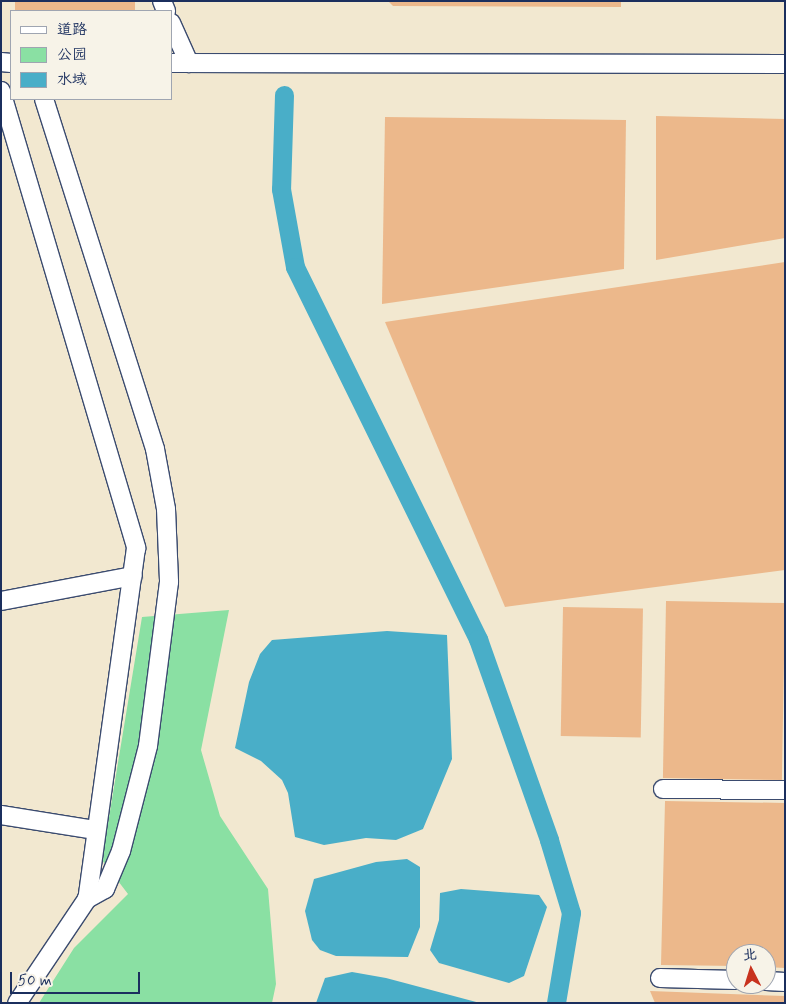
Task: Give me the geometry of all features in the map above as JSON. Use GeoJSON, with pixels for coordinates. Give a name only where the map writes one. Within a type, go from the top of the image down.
{"type":"FeatureCollection","features":[{"type":"Feature","properties":{"kind":"street"},"geometry":{"type":"LineString","coordinates":[[172,27],[180,63],[785,64]]}},
{"type":"Feature","properties":{"kind":"street"},"geometry":{"type":"LineString","coordinates":[[1,91],[136,548],[87,899],[17,1003]]}},
{"type":"Feature","properties":{"kind":"street"},"geometry":{"type":"LineString","coordinates":[[44,100],[155,448],[166,509],[169,582],[148,746],[121,851],[105,889],[87,899]]}},
{"type":"Feature","properties":{"kind":"street"},"geometry":{"type":"LineString","coordinates":[[1,601],[133,576]]}},
{"type":"Feature","properties":{"kind":"street"},"geometry":{"type":"LineString","coordinates":[[663,789],[785,790]]}},
{"type":"Feature","properties":{"kind":"street"},"geometry":{"type":"LineString","coordinates":[[1,815],[96,830]]}},
{"type":"Feature","properties":{"kind":"street"},"geometry":{"type":"LineString","coordinates":[[660,978],[726,980]]}},
{"type":"Feature","properties":{"kind":"green space"},"geometry":{"type":"Polygon","coordinates":[[[229,610],[201,750],[220,816],[268,889],[276,984],[272,1003],[39,1003],[74,948],[128,894],[102,860],[142,617],[229,610]]]}},
{"type":"Feature","properties":{"kind":"water"},"geometry":{"type":"Polygon","coordinates":[[[387,631],[447,635],[452,759],[423,829],[396,840],[366,838],[324,845],[295,837],[288,793],[282,780],[261,761],[235,748],[249,682],[260,654],[272,640],[387,631]]]}},
{"type":"Feature","properties":{"kind":"water"},"geometry":{"type":"Polygon","coordinates":[[[407,859],[420,867],[420,927],[408,957],[336,956],[320,950],[312,940],[305,911],[314,879],[376,862],[407,859]]]}},
{"type":"Feature","properties":{"kind":"water"},"geometry":{"type":"Polygon","coordinates":[[[461,889],[539,895],[547,907],[524,976],[509,983],[439,963],[430,950],[439,920],[440,893],[461,889]]]}},
{"type":"Feature","properties":{"kind":"water"},"geometry":{"type":"Polygon","coordinates":[[[352,972],[386,978],[480,1003],[316,1003],[325,978],[352,972]]]}},
{"type":"Feature","properties":{"kind":"building"},"geometry":{"type":"Polygon","coordinates":[[[15,1],[135,1],[135,10],[15,10],[15,1]]]}},
{"type":"Feature","properties":{"kind":"building"},"geometry":{"type":"Polygon","coordinates":[[[388,1],[621,1],[621,7],[393,6],[388,1]]]}},
{"type":"Feature","properties":{"kind":"building"},"geometry":{"type":"Polygon","coordinates":[[[656,116],[785,119],[785,238],[656,260],[656,116]]]}},
{"type":"Feature","properties":{"kind":"building"},"geometry":{"type":"Polygon","coordinates":[[[385,117],[626,120],[624,269],[382,304],[385,117]]]}},
{"type":"Feature","properties":{"kind":"building"},"geometry":{"type":"Polygon","coordinates":[[[785,262],[785,570],[505,607],[385,322],[785,262]]]}},
{"type":"Feature","properties":{"kind":"building"},"geometry":{"type":"Polygon","coordinates":[[[666,601],[785,603],[782,780],[663,778],[666,601]]]}},
{"type":"Feature","properties":{"kind":"building"},"geometry":{"type":"Polygon","coordinates":[[[563,607],[643,608],[641,737],[561,736],[563,607]]]}},
{"type":"Feature","properties":{"kind":"building"},"geometry":{"type":"Polygon","coordinates":[[[665,801],[785,803],[785,968],[776,968],[776,944],[726,944],[726,966],[661,965],[665,801]]]}},
{"type":"Feature","properties":{"kind":"building"},"geometry":{"type":"Polygon","coordinates":[[[650,991],[785,996],[785,1003],[655,1003],[650,991]]]}},
{"type":"Feature","properties":{"kind":"waterway"},"geometry":{"type":"LineString","coordinates":[[284,95],[281,189],[295,267],[478,639],[549,840],[571,913],[556,1003]]}}]}
